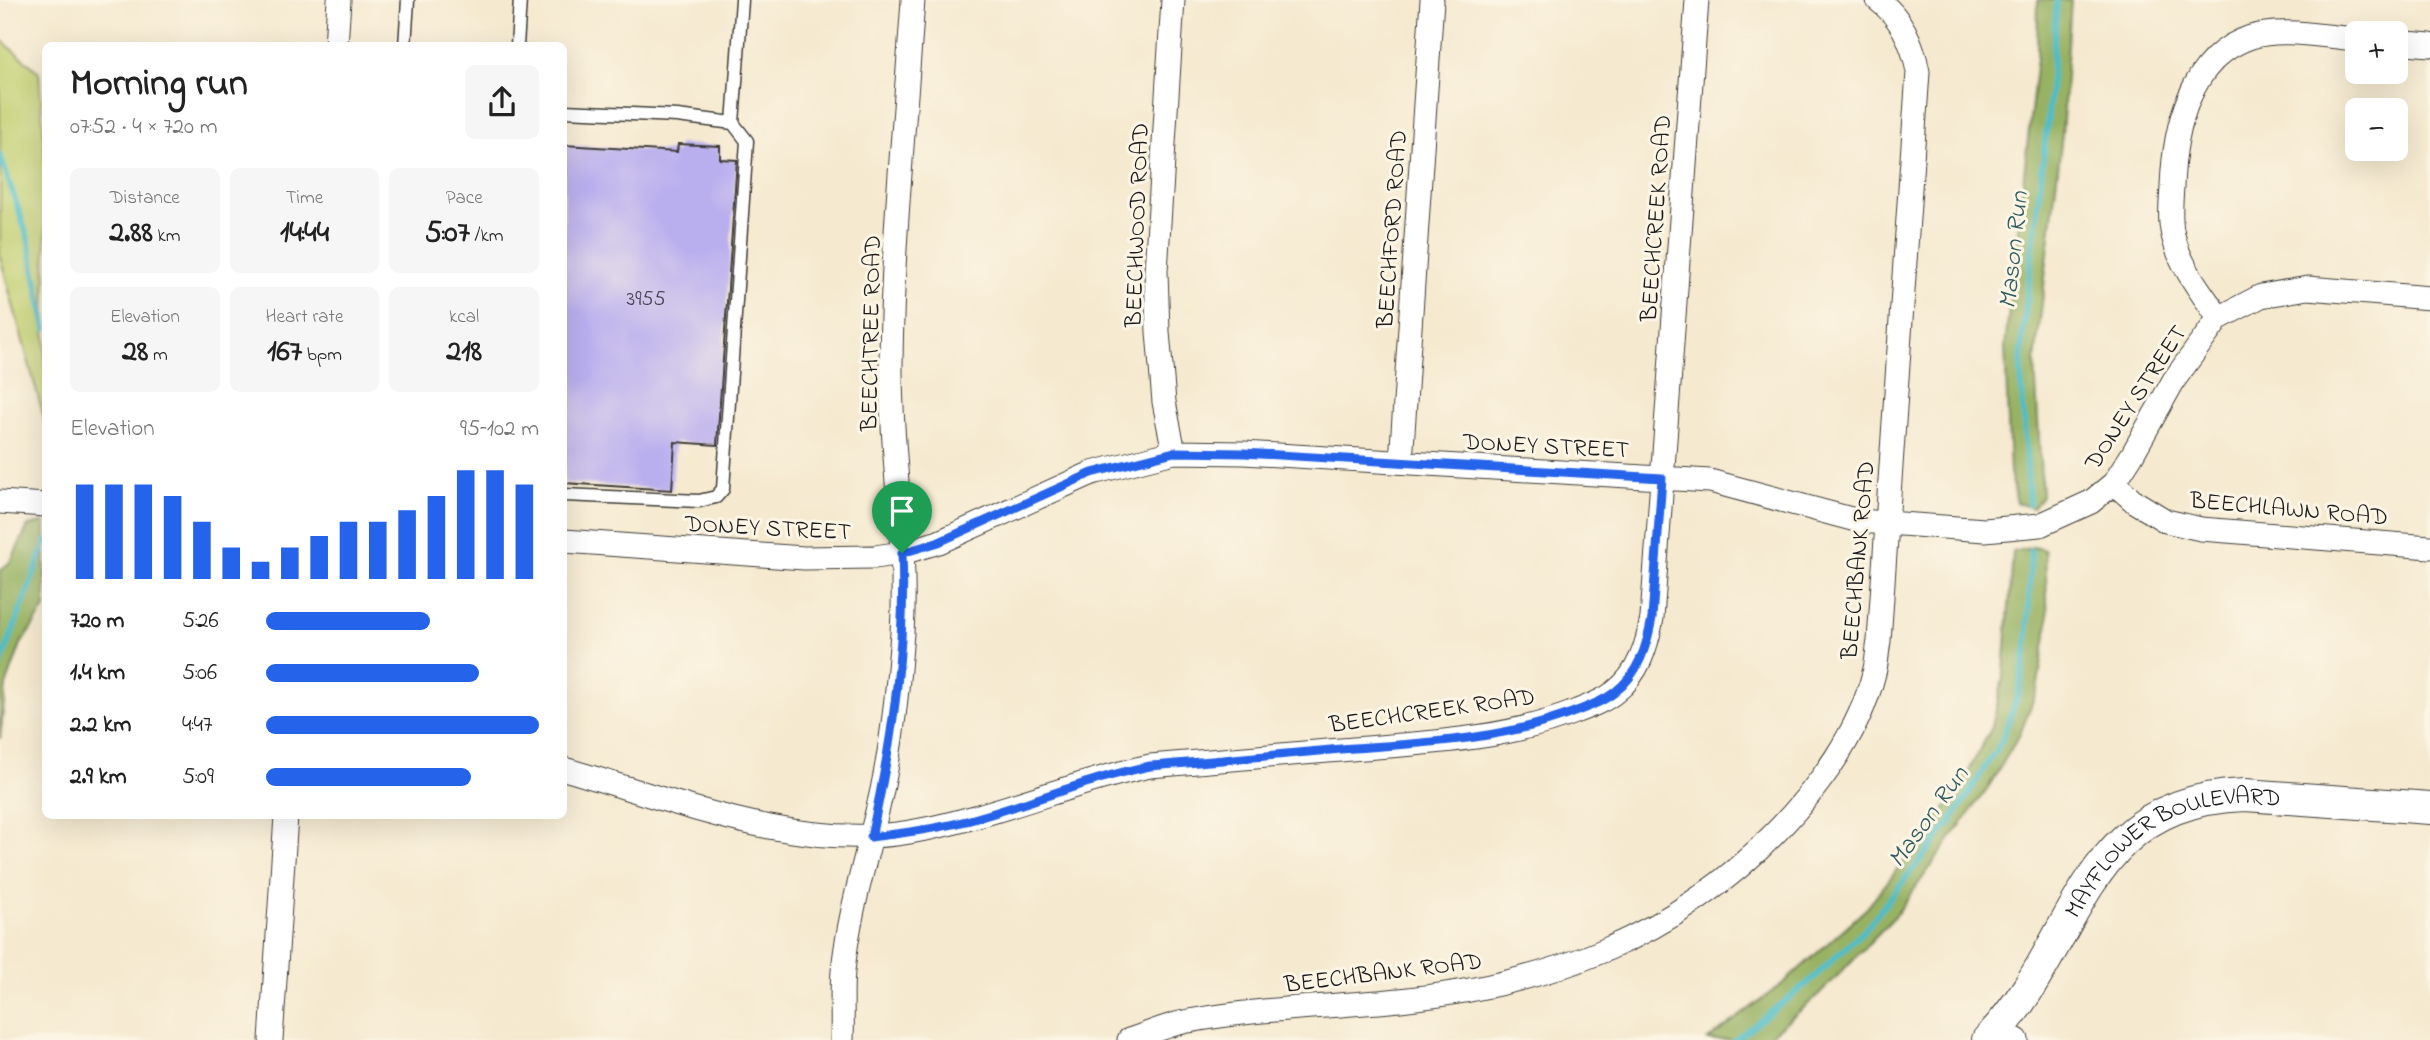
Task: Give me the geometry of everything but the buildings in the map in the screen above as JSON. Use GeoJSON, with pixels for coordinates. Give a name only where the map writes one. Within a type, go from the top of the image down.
{"type":"FeatureCollection","features":[{"type":"Feature","properties":{"kind":"street"},"geometry":{"type":"LineString","coordinates":[[336,42],[339,0]]}},
{"type":"Feature","properties":{"kind":"street","name":"BEECHTREE ROAD"},"geometry":{"type":"LineString","coordinates":[[842,1040],[844,971],[861,873],[882,788],[896,708],[902,630],[902,553],[891,367],[913,0]]}},
{"type":"Feature","properties":{"kind":"street","name":"BEECHWOOD ROAD"},"geometry":{"type":"LineString","coordinates":[[1173,0],[1156,271],[1164,402],[1174,452]]}},
{"type":"Feature","properties":{"kind":"street","name":"BEECHFORD ROAD"},"geometry":{"type":"LineString","coordinates":[[1401,462],[1432,0]]}},
{"type":"Feature","properties":{"kind":"street","name":"BEECHCREEK ROAD"},"geometry":{"type":"LineString","coordinates":[[567,770],[662,800],[761,825],[871,837],[961,822],[1110,774],[1150,766],[1430,742],[1529,727],[1596,703],[1616,692],[1631,676],[1642,658],[1648,638],[1697,0]]}},
{"type":"Feature","properties":{"kind":"street","name":"BEECHBANK ROAD"},"geometry":{"type":"LineString","coordinates":[[1129,1040],[1187,1021],[1467,992],[1558,970],[1628,942],[1669,919],[1735,871],[1794,813],[1845,742],[1864,704],[1874,672],[1918,72],[1910,39],[1899,20],[1878,0]]}},
{"type":"Feature","properties":{"kind":"street"},"geometry":{"type":"LineString","coordinates":[[2219,318],[2180,260],[2172,232],[2173,168],[2179,128],[2194,85],[2208,64],[2230,46],[2253,37],[2281,33],[2345,38]]}},
{"type":"Feature","properties":{"kind":"street"},"geometry":{"type":"LineString","coordinates":[[2408,43],[2430,45]]}},
{"type":"Feature","properties":{"kind":"street","name":"DONEY STREET"},"geometry":{"type":"LineString","coordinates":[[567,541],[804,558],[875,557],[902,553],[939,542],[1092,473],[1174,452],[1401,462],[1710,481],[1859,521],[1985,530],[2040,526],[2091,502],[2114,483],[2174,380],[2219,318],[2261,296],[2308,288],[2430,298]]}},
{"type":"Feature","properties":{"kind":"street","name":"BEECHLAWN ROAD"},"geometry":{"type":"LineString","coordinates":[[2114,483],[2135,502],[2166,521],[2201,529],[2430,547]]}},
{"type":"Feature","properties":{"kind":"street"},"geometry":{"type":"LineString","coordinates":[[0,502],[42,505]]}},
{"type":"Feature","properties":{"kind":"street","name":"MAYFLOWER BOULEVARD"},"geometry":{"type":"LineString","coordinates":[[2001,1037],[2109,853],[2129,834],[2154,818],[2186,803],[2215,796],[2245,795],[2430,808]]}},
{"type":"Feature","properties":{"kind":"street"},"geometry":{"type":"LineString","coordinates":[[271,1040],[286,819]]}},
{"type":"Feature","properties":{"kind":"lane"},"geometry":{"type":"LineString","coordinates":[[405,42],[408,0]]}},
{"type":"Feature","properties":{"kind":"lane"},"geometry":{"type":"LineString","coordinates":[[517,42],[520,0]]}},
{"type":"Feature","properties":{"kind":"lane"},"geometry":{"type":"LineString","coordinates":[[567,495],[699,501],[716,497],[723,489],[747,141],[733,123],[742,0]]}},
{"type":"Feature","properties":{"kind":"lane"},"geometry":{"type":"LineString","coordinates":[[567,111],[677,116],[733,123]]}},
{"type":"Feature","properties":{"kind":"green space"},"geometry":{"type":"Polygon","coordinates":[[[2038,0],[2071,0],[2062,135],[2035,362],[2042,496],[2033,508],[2017,503],[2010,472],[2005,346],[2037,57],[2038,0]]]}},
{"type":"Feature","properties":{"kind":"green space"},"geometry":{"type":"Polygon","coordinates":[[[0,39],[39,72],[42,113],[42,411],[0,257],[0,39]]]}},
{"type":"Feature","properties":{"kind":"green space"},"geometry":{"type":"Polygon","coordinates":[[[42,523],[42,612],[21,644],[6,686],[0,739],[0,571],[11,561],[28,526],[42,523]]]}},
{"type":"Feature","properties":{"kind":"green space"},"geometry":{"type":"Polygon","coordinates":[[[2033,547],[2045,550],[2048,624],[2037,690],[2020,734],[1989,786],[1895,916],[1818,996],[1764,1040],[1708,1040],[1786,981],[1867,908],[1956,794],[1992,727],[2004,673],[2013,552],[2033,547]]]}},
{"type":"Feature","properties":{"kind":"waterway","name":"Mason Run"},"geometry":{"type":"LineString","coordinates":[[2029,504],[2021,374],[2022,340],[2048,116],[2057,0]]}},
{"type":"Feature","properties":{"kind":"waterway"},"geometry":{"type":"LineString","coordinates":[[0,155],[28,238],[42,309]]}},
{"type":"Feature","properties":{"kind":"waterway","name":"Mason Run"},"geometry":{"type":"LineString","coordinates":[[1735,1040],[1809,982],[1866,928],[1952,820],[2001,742],[2019,692],[2027,647],[2031,551]]}},
{"type":"Feature","properties":{"kind":"waterway"},"geometry":{"type":"LineString","coordinates":[[0,666],[42,552]]}},
{"type":"Feature","properties":{"kind":"route"},"geometry":{"type":"LineString","coordinates":[[1174,452],[1244,453],[1662,478],[1652,618],[1648,638],[1642,658],[1631,676],[1616,692],[1596,703],[1529,727],[1430,742],[1150,766],[1110,774],[961,822],[871,837],[896,708],[904,583],[902,553],[939,542],[1092,473],[1174,452]]}}]}
